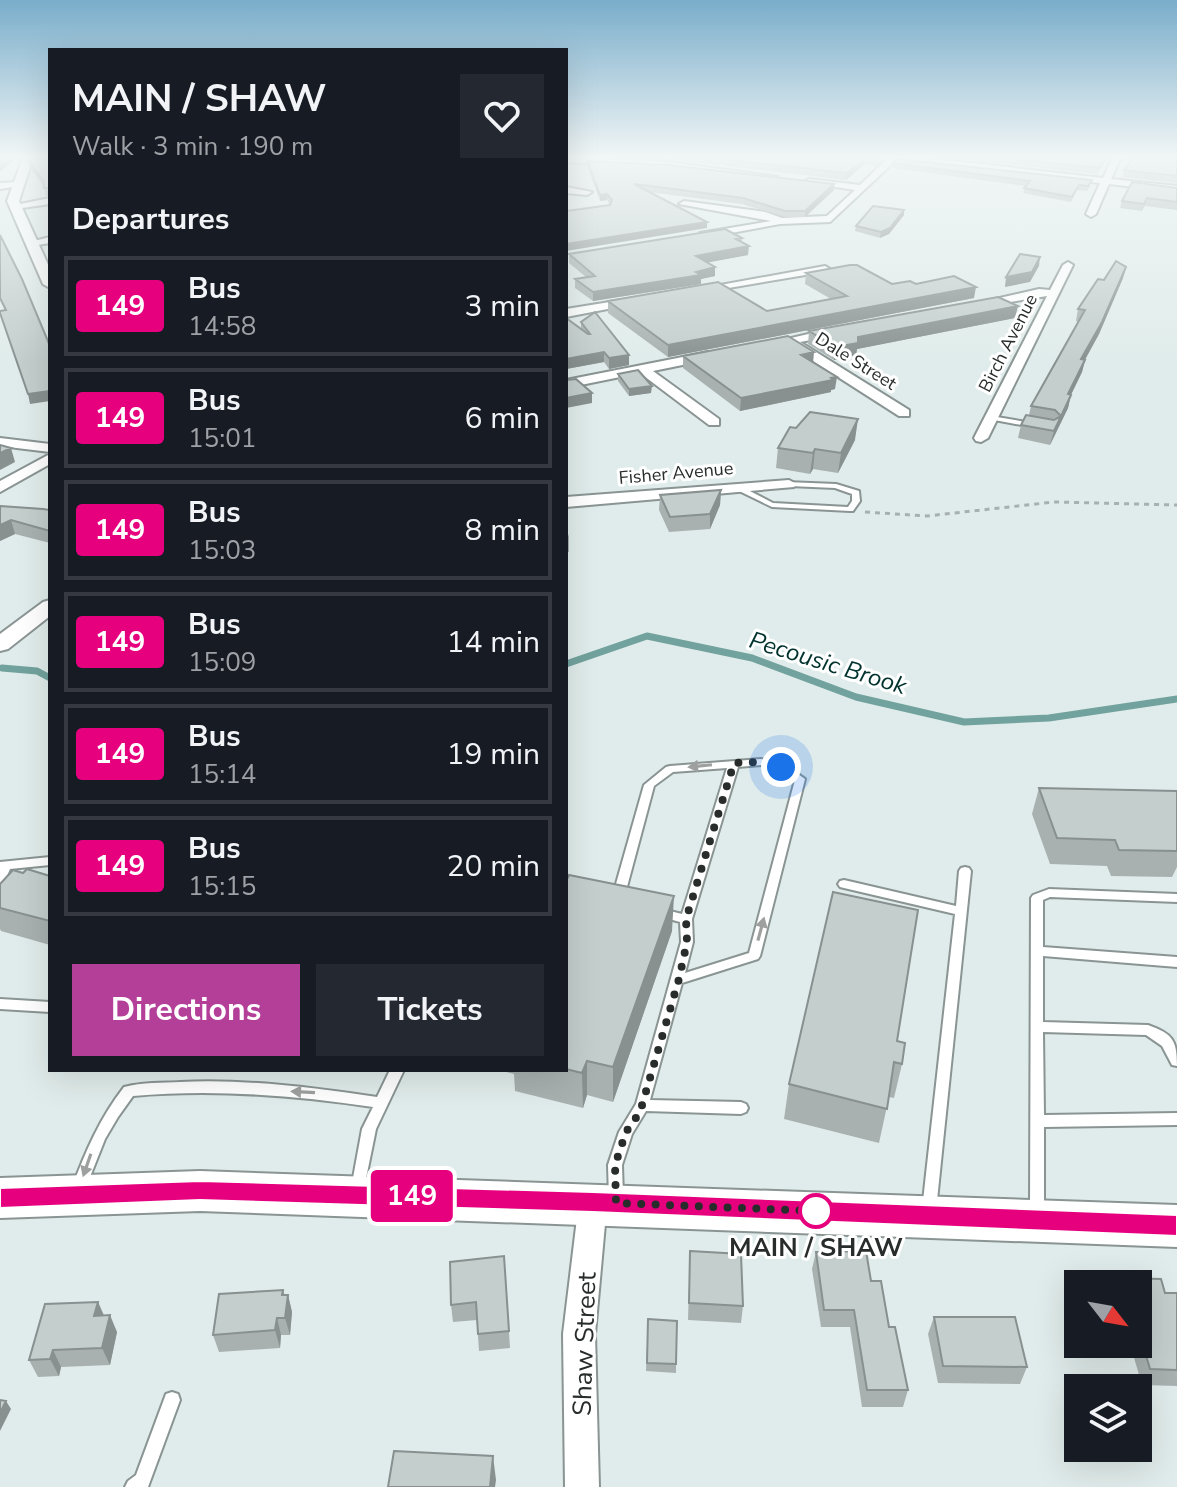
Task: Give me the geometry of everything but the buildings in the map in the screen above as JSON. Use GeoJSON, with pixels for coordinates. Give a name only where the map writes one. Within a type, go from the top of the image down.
{"type":"FeatureCollection","features":[{"type":"Feature","properties":{"kind":"main road"},"geometry":{"type":"LineString","coordinates":[[0,1198],[200,1191],[604,1203],[1177,1226]]}},
{"type":"Feature","properties":{"kind":"street"},"geometry":{"type":"LineString","coordinates":[[23,224],[48,280]]}},
{"type":"Feature","properties":{"kind":"street"},"geometry":{"type":"LineString","coordinates":[[689,238],[770,224]]}},
{"type":"Feature","properties":{"kind":"street"},"geometry":{"type":"LineString","coordinates":[[31,243],[48,240]]}},
{"type":"Feature","properties":{"kind":"street","name":"Birch Avenue"},"geometry":{"type":"LineString","coordinates":[[981,438],[1068,265]]}},
{"type":"Feature","properties":{"kind":"street"},"geometry":{"type":"LineString","coordinates":[[692,292],[825,269]]}},
{"type":"Feature","properties":{"kind":"street"},"geometry":{"type":"LineString","coordinates":[[960,308],[1037,293],[1054,294]]}},
{"type":"Feature","properties":{"kind":"street"},"geometry":{"type":"LineString","coordinates":[[568,313],[644,300]]}},
{"type":"Feature","properties":{"kind":"street"},"geometry":{"type":"LineString","coordinates":[[759,346],[852,329]]}},
{"type":"Feature","properties":{"kind":"street","name":"Dale Street"},"geometry":{"type":"LineString","coordinates":[[790,341],[904,413]]}},
{"type":"Feature","properties":{"kind":"street"},"geometry":{"type":"LineString","coordinates":[[568,384],[728,352]]}},
{"type":"Feature","properties":{"kind":"street"},"geometry":{"type":"LineString","coordinates":[[643,369],[714,422]]}},
{"type":"Feature","properties":{"kind":"street"},"geometry":{"type":"LineString","coordinates":[[0,442],[48,448]]}},
{"type":"Feature","properties":{"kind":"street"},"geometry":{"type":"LineString","coordinates":[[0,487],[48,459]]}},
{"type":"Feature","properties":{"kind":"street","name":"Fisher Avenue"},"geometry":{"type":"LineString","coordinates":[[568,502],[789,484]]}},
{"type":"Feature","properties":{"kind":"street"},"geometry":{"type":"LineString","coordinates":[[0,644],[48,608]]}},
{"type":"Feature","properties":{"kind":"street","name":"Shaw Street"},"geometry":{"type":"LineString","coordinates":[[582,1487],[579,1334],[604,1203]]}},
{"type":"Feature","properties":{"kind":"lane"},"geometry":{"type":"LineString","coordinates":[[991,418],[1037,426]]}},
{"type":"Feature","properties":{"kind":"lane"},"geometry":{"type":"LineString","coordinates":[[737,488],[772,505],[850,509],[856,501],[856,493],[836,486],[789,484]]}},
{"type":"Feature","properties":{"kind":"lane"},"geometry":{"type":"LineString","coordinates":[[630,906],[616,903],[649,785],[670,769],[761,762],[781,767],[800,779],[754,956],[679,979]]}},
{"type":"Feature","properties":{"kind":"lane"},"geometry":{"type":"LineString","coordinates":[[604,1203],[626,1132],[642,1105],[679,979],[687,942],[686,919],[734,763]]}},
{"type":"Feature","properties":{"kind":"lane"},"geometry":{"type":"LineString","coordinates":[[0,880],[3,866],[48,861]]}},
{"type":"Feature","properties":{"kind":"lane"},"geometry":{"type":"LineString","coordinates":[[928,1215],[965,871]]}},
{"type":"Feature","properties":{"kind":"lane"},"geometry":{"type":"LineString","coordinates":[[844,884],[961,911]]}},
{"type":"Feature","properties":{"kind":"lane"},"geometry":{"type":"LineString","coordinates":[[1037,1220],[1037,898],[1049,893],[1177,898]]}},
{"type":"Feature","properties":{"kind":"lane"},"geometry":{"type":"LineString","coordinates":[[644,909],[686,919]]}},
{"type":"Feature","properties":{"kind":"lane"},"geometry":{"type":"LineString","coordinates":[[1037,951],[1177,962]]}},
{"type":"Feature","properties":{"kind":"lane"},"geometry":{"type":"LineString","coordinates":[[0,1004],[48,1007]]}},
{"type":"Feature","properties":{"kind":"lane"},"geometry":{"type":"LineString","coordinates":[[1037,1027],[1148,1030],[1170,1044],[1177,1061]]}},
{"type":"Feature","properties":{"kind":"lane"},"geometry":{"type":"LineString","coordinates":[[357,1195],[369,1129],[396,1072]]}},
{"type":"Feature","properties":{"kind":"lane"},"geometry":{"type":"LineString","coordinates":[[77,1195],[92,1148],[129,1091],[174,1086],[325,1093],[380,1103]]}},
{"type":"Feature","properties":{"kind":"lane"},"geometry":{"type":"LineString","coordinates":[[642,1105],[741,1108]]}},
{"type":"Feature","properties":{"kind":"lane"},"geometry":{"type":"LineString","coordinates":[[1037,1121],[1177,1119]]}},
{"type":"Feature","properties":{"kind":"lane"},"geometry":{"type":"LineString","coordinates":[[134,1487],[142,1481],[172,1400]]}},
{"type":"Feature","properties":{"kind":"path"},"geometry":{"type":"LineString","coordinates":[[850,509],[879,516],[1048,502],[1177,505]]}},
{"type":"Feature","properties":{"kind":"waterway","name":"Pecousic Brook"},"geometry":{"type":"LineString","coordinates":[[568,663],[647,636],[752,658],[856,697],[964,722],[1049,718],[1177,699]]}},
{"type":"Feature","properties":{"kind":"waterway","name":"Pecousic Brook"},"geometry":{"type":"LineString","coordinates":[[2,668],[37,671],[48,677]]}},
{"type":"Feature","properties":{"kind":"bus line","name":"149"},"geometry":{"type":"LineString","coordinates":[[0,1198],[200,1191],[345,1194],[1177,1226]]}},
{"type":"Feature","properties":{"kind":"place","name":"MAIN / SHAW"},"geometry":{"type":"Point","coordinates":[816,1211]}},
{"type":"Feature","properties":{"kind":"route"},"geometry":{"type":"LineString","coordinates":[[781,767],[761,762],[734,763],[686,919],[687,942],[679,979],[650,1080],[640,1112],[626,1132],[615,1165],[616,1203],[816,1211]]}}]}
